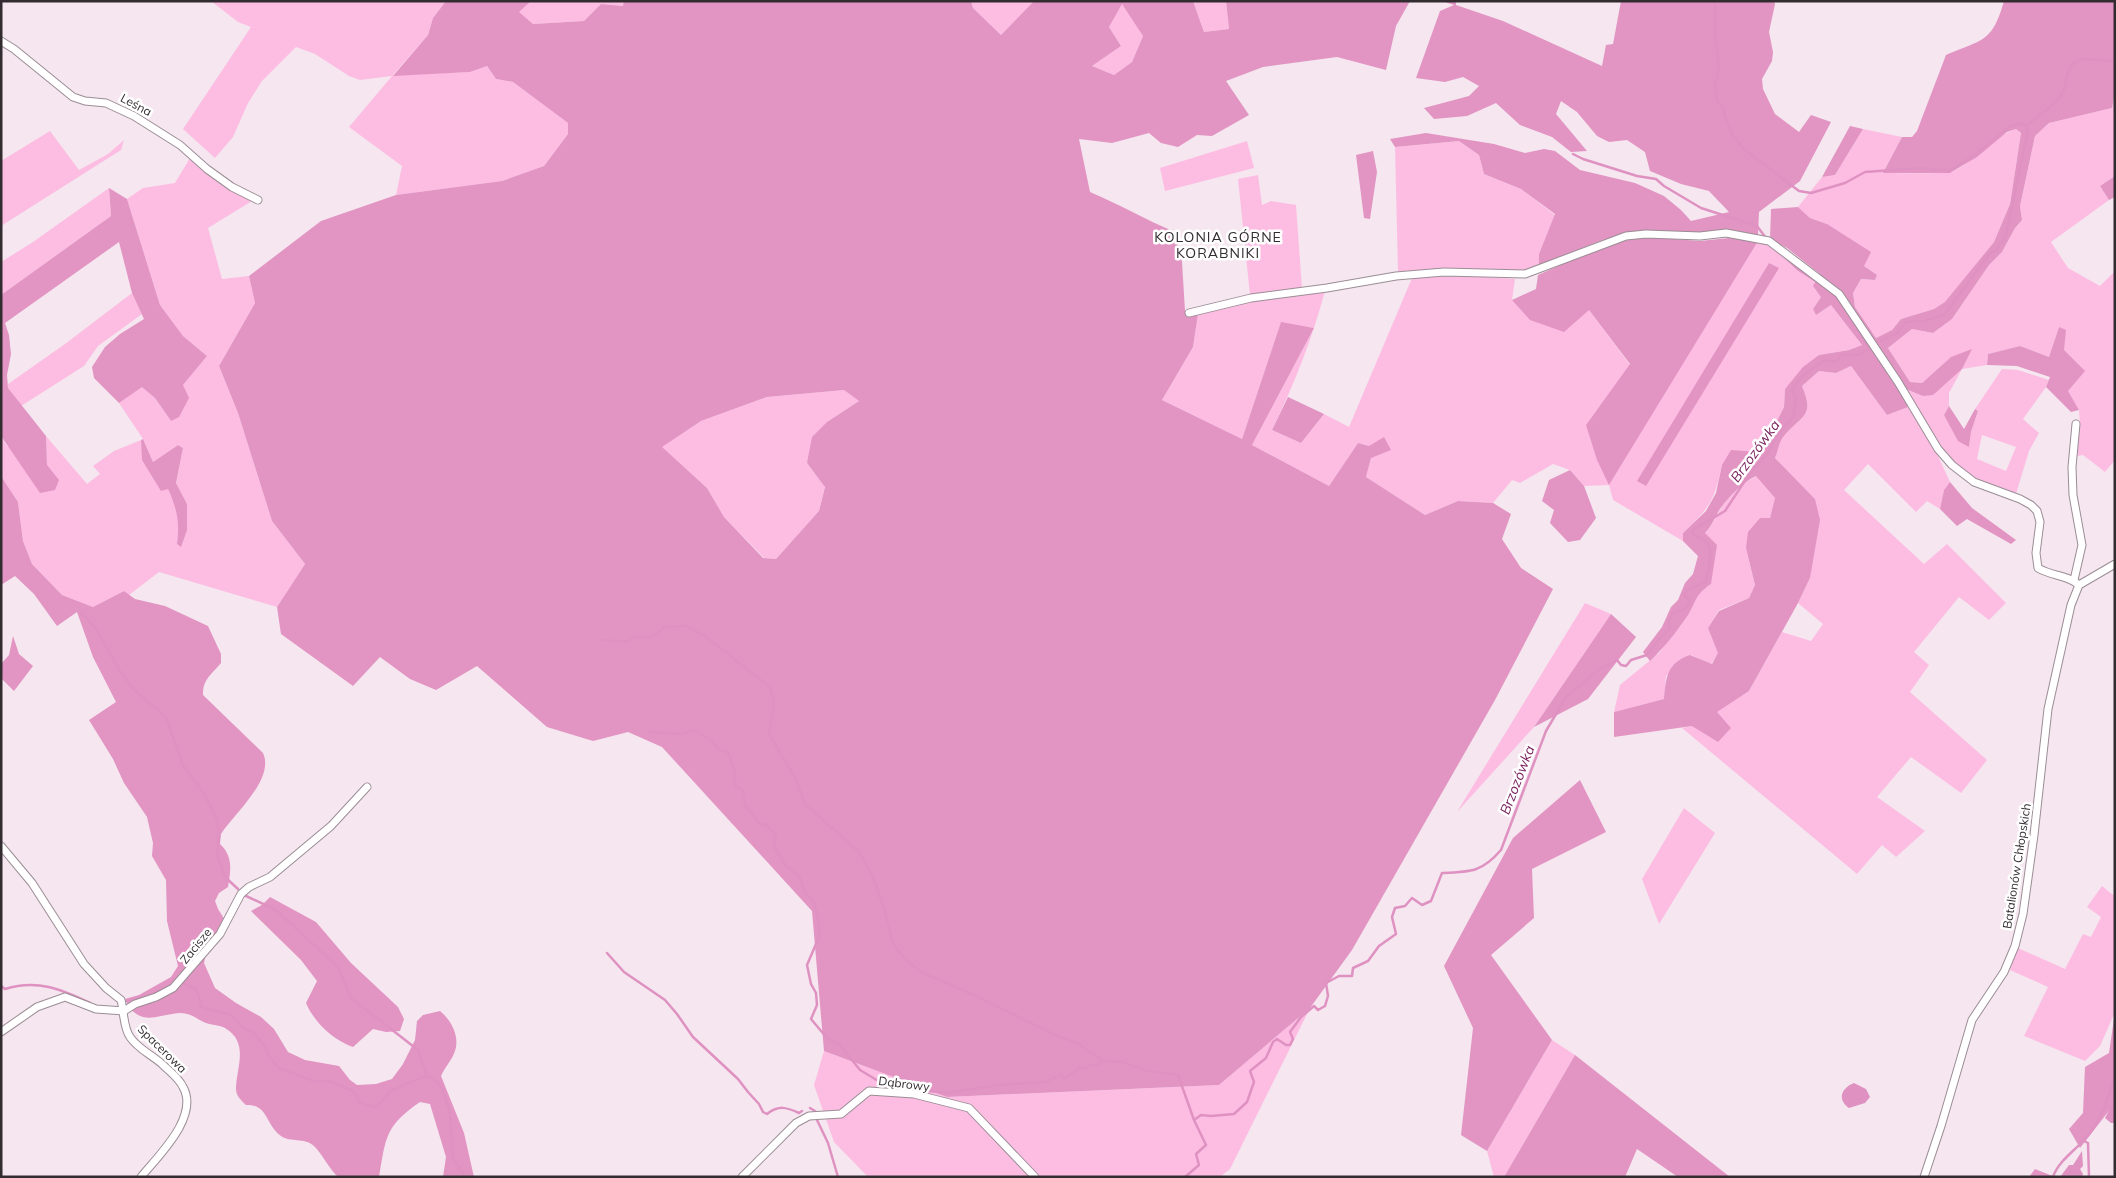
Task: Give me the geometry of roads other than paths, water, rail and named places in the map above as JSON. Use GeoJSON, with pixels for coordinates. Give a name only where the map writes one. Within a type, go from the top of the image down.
{"type":"FeatureCollection","features":[{"type":"Feature","properties":{"kind":"street","name":"Leśna"},"geometry":{"type":"LineString","coordinates":[[1,41],[28,60],[72,97],[115,106],[134,116],[180,145],[207,169],[232,187],[258,200]]}},
{"type":"Feature","properties":{"kind":"street"},"geometry":{"type":"LineString","coordinates":[[1189,313],[1250,298],[1327,288],[1396,276],[1444,272],[1525,274],[1626,236],[1646,234],[1700,236],[1726,234],[1769,241],[1839,294],[1898,382],[1938,449],[1952,465],[1974,482],[2020,499],[2037,511],[2040,522],[2036,553],[2038,568],[2076,582],[2115,564]]}},
{"type":"Feature","properties":{"kind":"street","name":"Batalionów Chłopskich"},"geometry":{"type":"LineString","coordinates":[[1924,1177],[1972,1020],[1994,988],[2015,946],[2023,914],[2048,709],[2076,582],[2082,545],[2073,494],[2072,467],[2076,424]]}},
{"type":"Feature","properties":{"kind":"street","name":"Zacisze"},"geometry":{"type":"LineString","coordinates":[[1,1032],[37,1007],[65,997],[96,1009],[124,1011],[135,1004],[174,988],[220,934],[241,894],[249,887],[270,877],[331,826],[366,787]]}},
{"type":"Feature","properties":{"kind":"street","name":"Spacerowa"},"geometry":{"type":"LineString","coordinates":[[1,846],[32,882],[84,964],[106,988],[121,1000],[129,1036],[177,1078],[184,1088],[186,1098],[184,1114],[171,1143],[141,1177]]}},
{"type":"Feature","properties":{"kind":"street","name":"Dąbrowy"},"geometry":{"type":"LineString","coordinates":[[742,1177],[796,1123],[809,1116],[841,1114],[869,1091],[914,1094],[969,1108],[1035,1177]]}},
{"type":"Feature","properties":{"kind":"waterway"},"geometry":{"type":"LineString","coordinates":[[1715,1],[1715,37],[1719,66],[1715,86],[1717,101],[1724,109],[1724,115],[1733,136],[1745,150],[1799,191],[1811,193],[1845,183],[1865,172],[1920,168],[1949,171],[1975,155],[2009,127],[2021,123],[2026,126]]}},
{"type":"Feature","properties":{"kind":"waterway","name":"Brzozówka"},"geometry":{"type":"LineString","coordinates":[[1881,341],[1897,333],[1906,322],[1924,321],[1944,315],[1991,252],[1996,251],[2006,235],[2028,130],[2026,126],[2061,96],[2069,69],[2075,62],[2084,59],[2115,60]]}},
{"type":"Feature","properties":{"kind":"waterway"},"geometry":{"type":"LineString","coordinates":[[1573,154],[1637,176],[1656,179],[1664,186],[1701,208],[1757,226],[1766,238]]}},
{"type":"Feature","properties":{"kind":"waterway"},"geometry":{"type":"LineString","coordinates":[[1785,257],[1799,270],[1816,281]]}},
{"type":"Feature","properties":{"kind":"waterway"},"geometry":{"type":"LineString","coordinates":[[1830,291],[1840,302]]}},
{"type":"Feature","properties":{"kind":"waterway"},"geometry":{"type":"LineString","coordinates":[[1853,321],[1869,348]]}},
{"type":"Feature","properties":{"kind":"waterway","name":"Brzozówka"},"geometry":{"type":"LineString","coordinates":[[1185,1177],[1199,1165],[1196,1154],[1206,1145],[1194,1120],[1201,1115],[1234,1114],[1247,1102],[1254,1082],[1250,1071],[1266,1058],[1273,1042],[1277,1039],[1286,1045],[1290,1045],[1293,1039],[1290,1032],[1301,1017],[1314,1006],[1318,1010],[1325,1006],[1328,996],[1326,983],[1339,976],[1352,976],[1353,968],[1368,961],[1379,946],[1396,934],[1392,917],[1395,908],[1405,906],[1412,898],[1422,905],[1431,901],[1442,873],[1468,871],[1482,867],[1501,850],[1546,731],[1566,697],[1597,671],[1617,660],[1621,665],[1626,666],[1631,660],[1647,655],[1659,639],[1670,629],[1669,621],[1673,613],[1683,610],[1689,605],[1689,599],[1684,595],[1687,590],[1705,582],[1709,567],[1710,550],[1706,542],[1692,534],[1693,530],[1725,511],[1752,470],[1767,455],[1777,435],[1793,417],[1796,398],[1792,391],[1798,381],[1825,360],[1836,362],[1842,355],[1858,355],[1871,348]]}},
{"type":"Feature","properties":{"kind":"waterway"},"geometry":{"type":"LineString","coordinates":[[81,613],[95,627],[120,671],[134,690],[166,717],[183,765],[204,794],[215,815],[219,832],[217,854],[225,877],[238,889]]}},
{"type":"Feature","properties":{"kind":"waterway"},"geometry":{"type":"LineString","coordinates":[[603,640],[626,642],[635,637],[652,637],[666,627],[685,626],[705,636],[770,687],[774,703],[769,734],[797,781],[804,803],[859,852],[872,875],[884,908],[893,944],[905,959],[923,973],[976,996],[1053,1034],[1079,1044],[1103,1061],[1123,1062],[1147,1071],[1178,1075],[1194,1120]]}},
{"type":"Feature","properties":{"kind":"waterway"},"geometry":{"type":"LineString","coordinates":[[648,732],[683,734],[693,730],[711,740],[718,749],[728,752],[735,771],[735,785],[743,791],[745,805],[760,824],[765,824],[776,835],[774,846],[785,865],[799,876],[805,892],[814,902],[819,924],[819,937],[807,965],[811,984],[816,993],[817,1005],[811,1019],[827,1038],[839,1044],[860,1070],[880,1082],[910,1089],[947,1093],[997,1085],[1047,1082],[1061,1074],[1064,1079],[1080,1068],[1097,1065],[1103,1061]]}},
{"type":"Feature","properties":{"kind":"waterway"},"geometry":{"type":"LineString","coordinates":[[246,896],[276,910],[338,967],[351,998],[418,1050],[427,1076]]}},
{"type":"Feature","properties":{"kind":"waterway"},"geometry":{"type":"LineString","coordinates":[[607,953],[624,972],[665,1000],[693,1037],[738,1079],[759,1104],[763,1112],[767,1114],[779,1108],[790,1109],[799,1113],[802,1111]]}},
{"type":"Feature","properties":{"kind":"waterway"},"geometry":{"type":"LineString","coordinates":[[182,983],[197,991],[201,1007],[231,1015],[244,1029],[253,1032],[265,1046],[269,1056],[279,1068],[316,1082],[329,1081],[353,1091],[360,1103],[375,1107],[389,1093],[402,1085],[427,1076],[436,1081],[442,1088],[450,1113],[453,1158],[465,1177]]}},
{"type":"Feature","properties":{"kind":"waterway"},"geometry":{"type":"LineString","coordinates":[[127,1001],[153,994],[173,984]]}},
{"type":"Feature","properties":{"kind":"waterway"},"geometry":{"type":"LineString","coordinates":[[1,986],[5,989],[28,985],[49,987],[90,1003]]}},
{"type":"Feature","properties":{"kind":"waterway"},"geometry":{"type":"LineString","coordinates":[[2053,1177],[2062,1162],[2083,1141],[2098,1121],[2113,1081]]}},
{"type":"Feature","properties":{"kind":"waterway"},"geometry":{"type":"LineString","coordinates":[[810,1108],[815,1111]]}},
{"type":"Feature","properties":{"kind":"waterway"},"geometry":{"type":"LineString","coordinates":[[817,1120],[828,1143],[838,1177]]}},
{"type":"Feature","properties":{"kind":"waterway"},"geometry":{"type":"LineString","coordinates":[[2084,1141],[2088,1143],[2089,1177]]}},
{"type":"Feature","properties":{"kind":"district","name":"KOLONIA GÓRNE KORABNIKI"},"geometry":{"type":"Point","coordinates":[1218,246]}}]}
